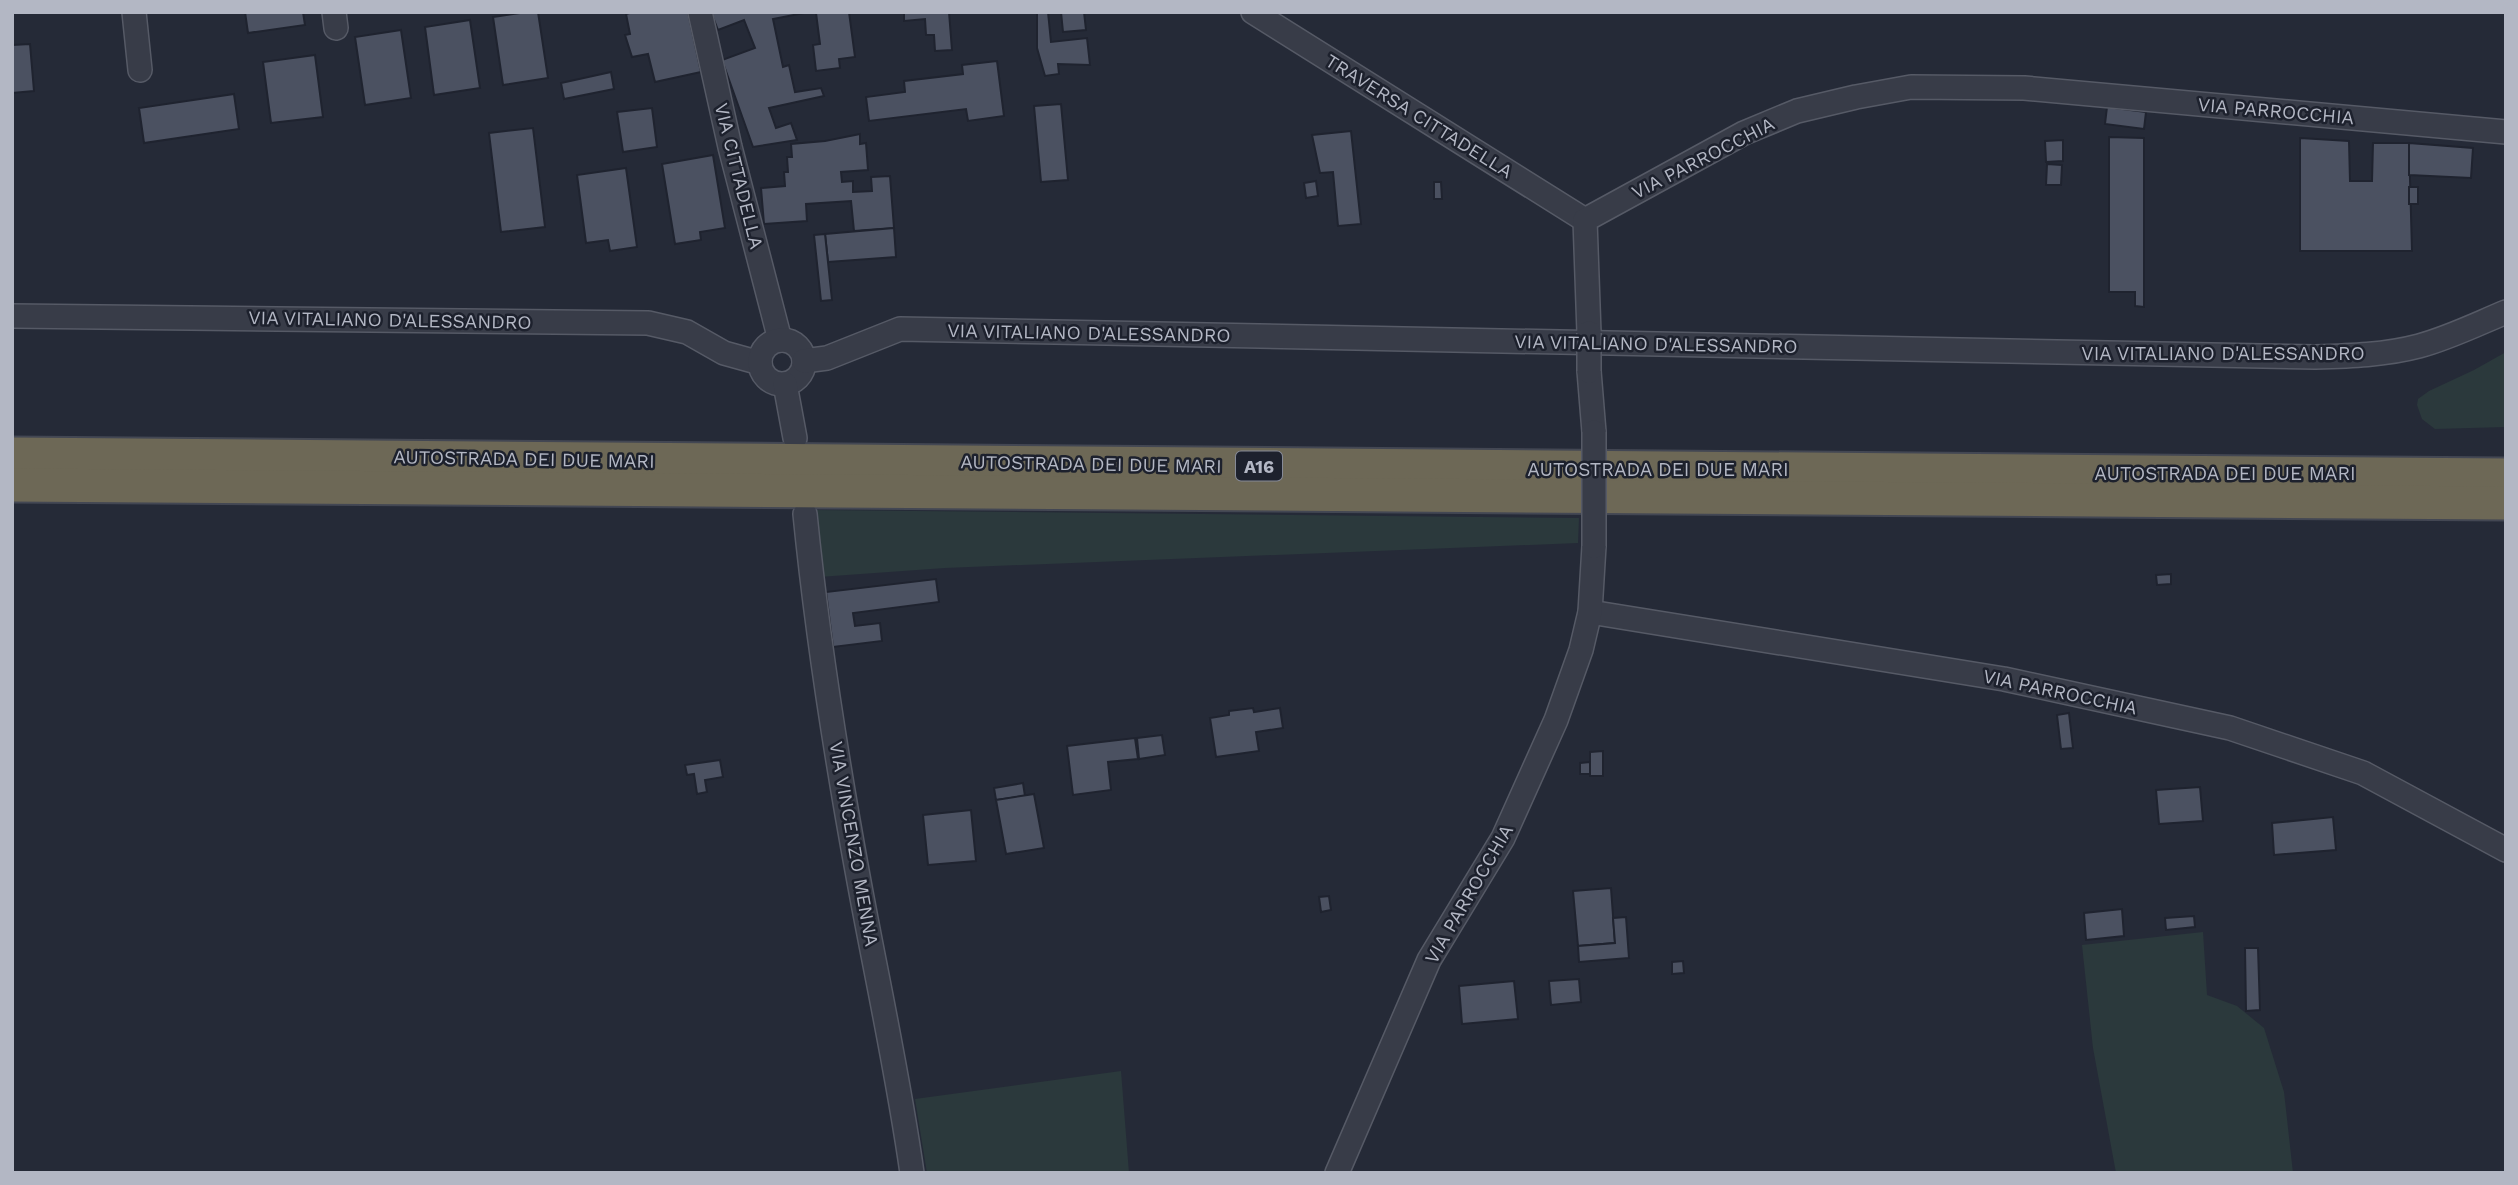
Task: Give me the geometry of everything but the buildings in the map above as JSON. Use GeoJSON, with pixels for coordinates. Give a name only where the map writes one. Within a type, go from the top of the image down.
{"type":"FeatureCollection","features":[{"type":"Feature","properties":{"kind":"highway","name":"AUTOSTRADA DEI DUE MARI"},"geometry":{"type":"LineString","coordinates":[[12,454],[2399,475],[2506,473]]}},
{"type":"Feature","properties":{"kind":"highway","name":"AUTOSTRADA DEI DUE MARI"},"geometry":{"type":"LineString","coordinates":[[12,485],[2506,503]]}},
{"type":"Feature","properties":{"kind":"street"},"geometry":{"type":"LineString","coordinates":[[134,12],[141,70]]}},
{"type":"Feature","properties":{"kind":"street","name":"VIA CITTADELLA"},"geometry":{"type":"LineString","coordinates":[[700,12],[730,147],[780,340]]}},
{"type":"Feature","properties":{"kind":"street","name":"TRAVERSA CITTADELLA"},"geometry":{"type":"LineString","coordinates":[[1253,12],[1585,220]]}},
{"type":"Feature","properties":{"kind":"street","name":"VIA PARROCCHIA"},"geometry":{"type":"LineString","coordinates":[[1337,1173],[1429,960],[1508,826],[1556,720],[1581,650],[1590,612],[1594,546],[1594,432],[1589,371],[1585,220],[1765,124],[1797,111],[1911,87],[2024,88],[2506,132]]}},
{"type":"Feature","properties":{"kind":"street","name":"VIA VITALIANO D'ALESSANDRO"},"geometry":{"type":"LineString","coordinates":[[804,361],[827,358],[900,329],[2315,357],[2368,355],[2418,346],[2506,312]]}},
{"type":"Feature","properties":{"kind":"street","name":"VIA VITALIANO D'ALESSANDRO"},"geometry":{"type":"LineString","coordinates":[[12,316],[648,323],[687,332],[724,353],[760,363],[765,376],[777,384],[785,384]]}},
{"type":"Feature","properties":{"kind":"street"},"geometry":{"type":"LineString","coordinates":[[760,363],[768,345],[780,340],[794,343],[803,354],[804,368],[797,379],[785,384],[794,438]]}},
{"type":"Feature","properties":{"kind":"street","name":"VIA VINCENZO MENNA"},"geometry":{"type":"LineString","coordinates":[[804,514],[815,616],[858,875],[903,1107],[912,1173]]}},
{"type":"Feature","properties":{"kind":"street","name":"VIA PARROCCHIA"},"geometry":{"type":"LineString","coordinates":[[1590,612],[2004,679],[2230,728],[2363,773],[2506,850]]}},
{"type":"Feature","properties":{"kind":"shaded area"},"geometry":{"type":"Polygon","coordinates":[[[2506,352],[2506,427],[2435,429],[2422,419],[2417,405],[2418,399],[2506,352]]]}},
{"type":"Feature","properties":{"kind":"shaded area"},"geometry":{"type":"Polygon","coordinates":[[[816,510],[1579,518],[1578,543],[945,568],[819,577],[816,510]]]}},
{"type":"Feature","properties":{"kind":"shaded area"},"geometry":{"type":"Polygon","coordinates":[[[2203,932],[2207,995],[2237,1006],[2264,1028],[2284,1092],[2293,1173],[2116,1173],[2093,1048],[2082,945],[2203,932]]]}},
{"type":"Feature","properties":{"kind":"shaded area"},"geometry":{"type":"Polygon","coordinates":[[[1121,1071],[1129,1173],[927,1173],[915,1099],[1121,1071]]]}}]}
